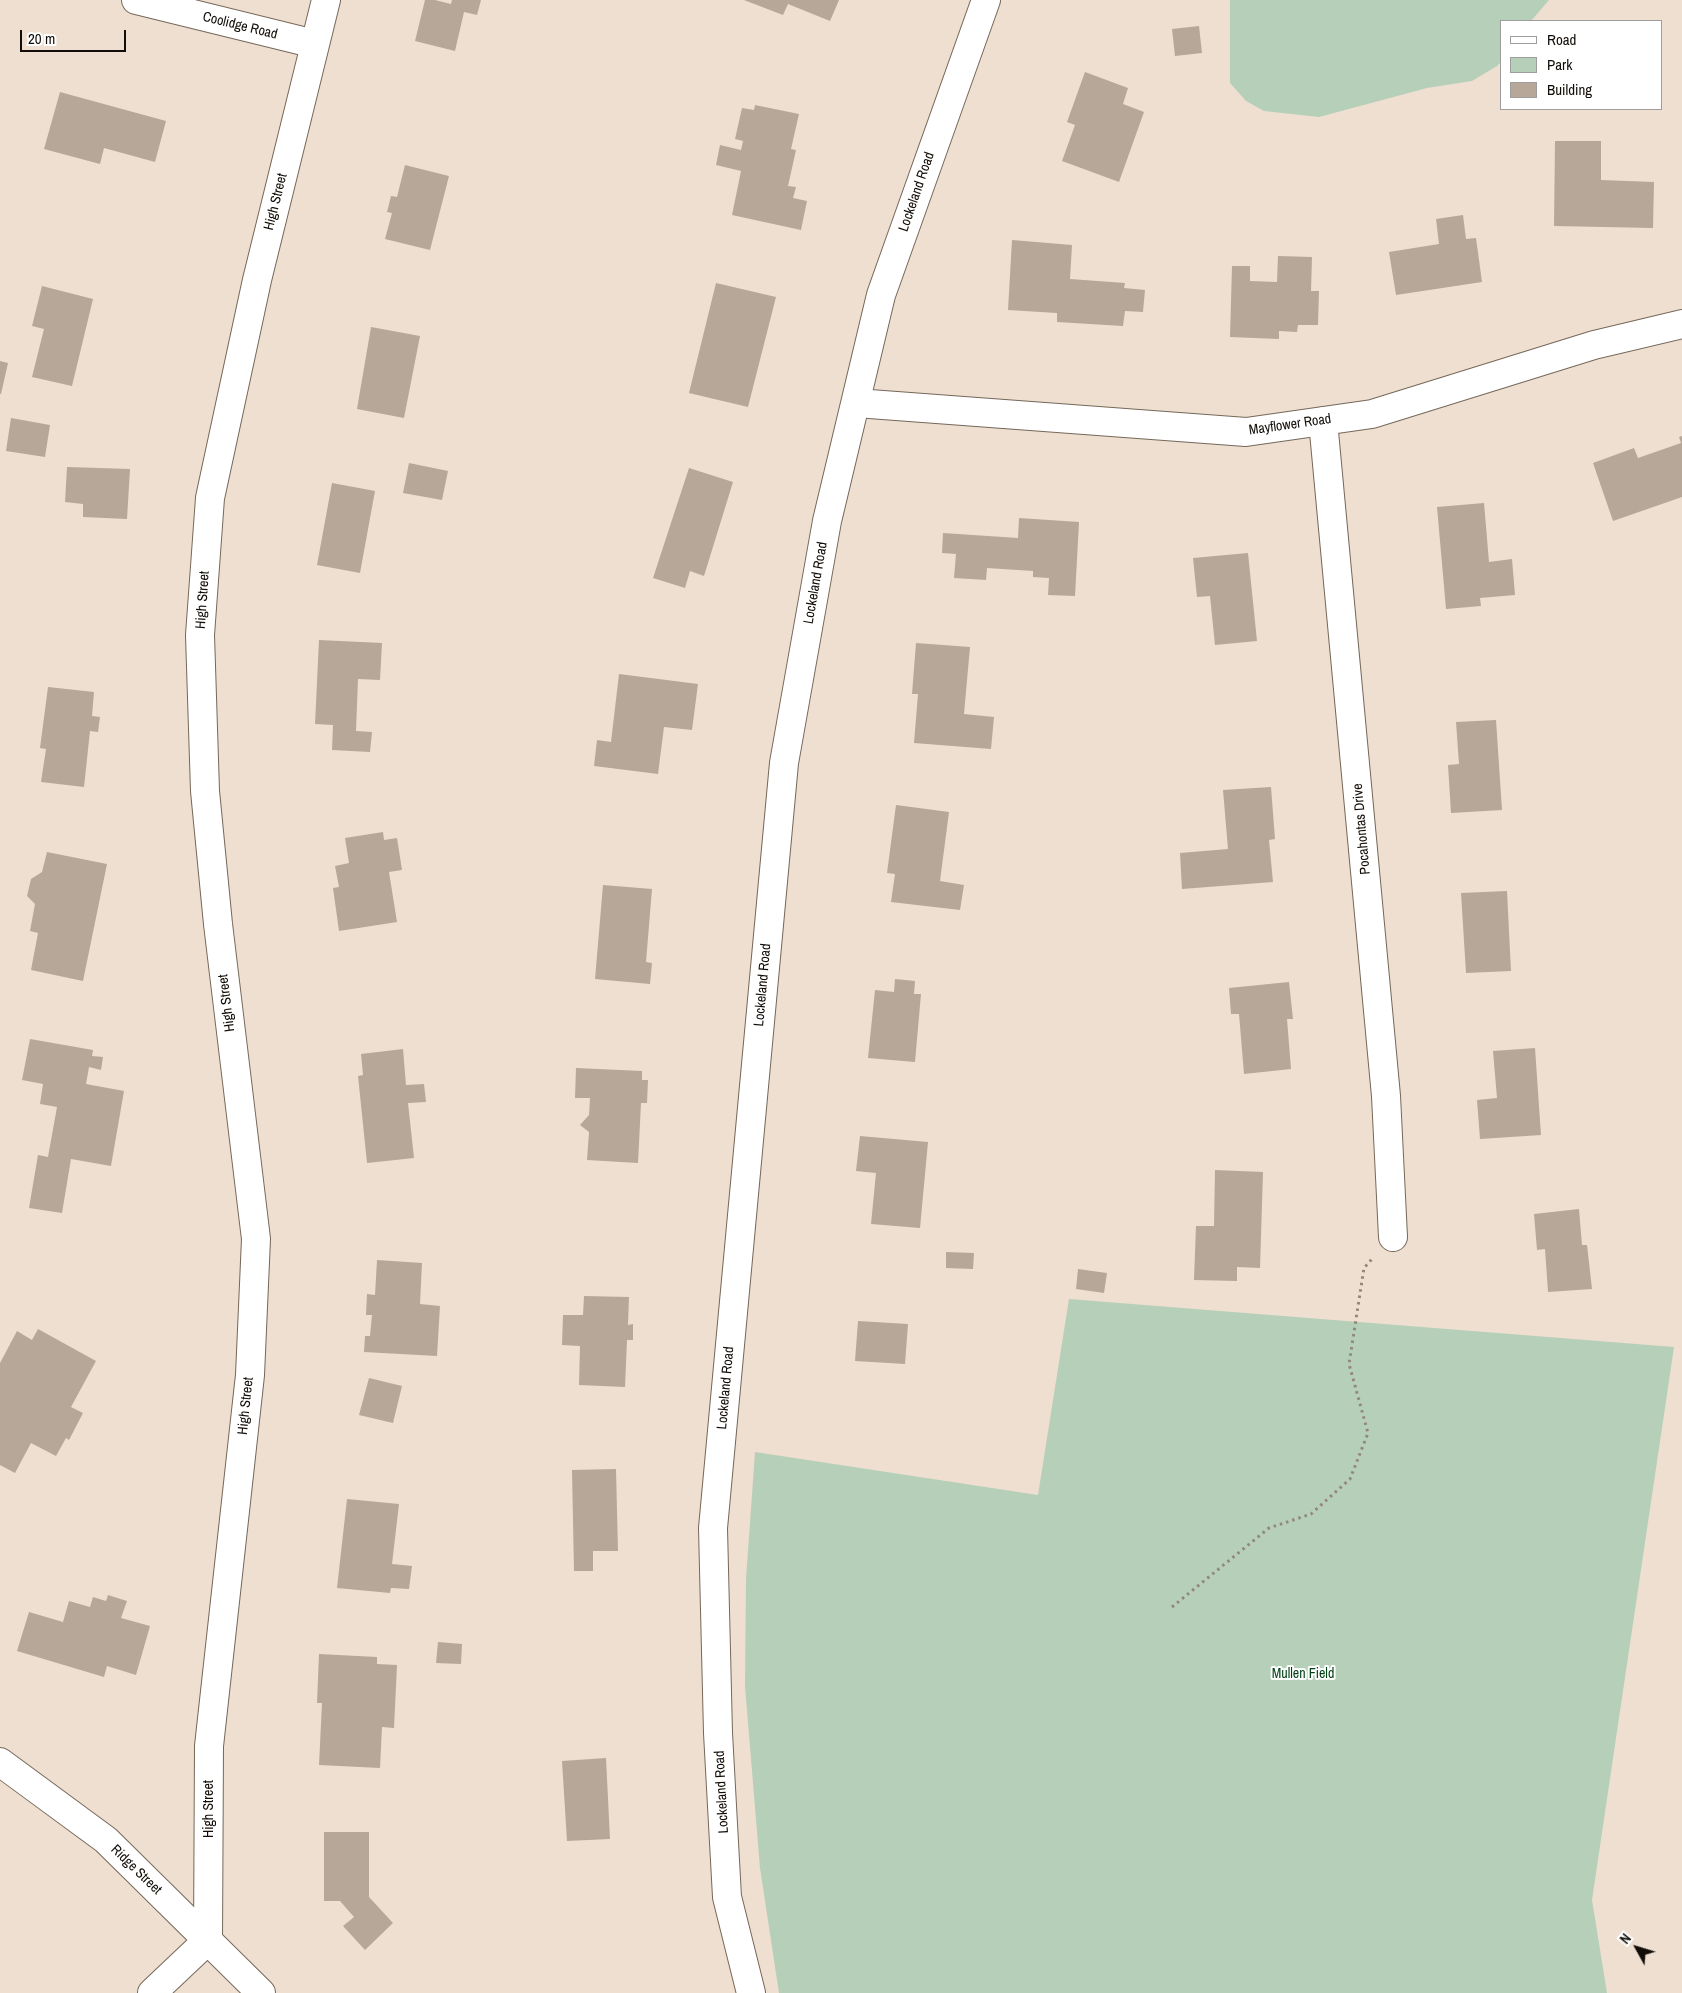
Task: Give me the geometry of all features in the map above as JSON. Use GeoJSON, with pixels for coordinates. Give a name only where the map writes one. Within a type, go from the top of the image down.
{"type":"FeatureCollection","features":[{"type":"Feature","properties":{"kind":"street","name":"Coolidge Road"},"geometry":{"type":"LineString","coordinates":[[136,0],[315,44]]}},
{"type":"Feature","properties":{"kind":"street","name":"High Street"},"geometry":{"type":"LineString","coordinates":[[208,1940],[209,1746],[250,1376],[256,1239],[218,924],[209,829],[200,635],[210,498],[257,280],[326,0]]}},
{"type":"Feature","properties":{"kind":"street","name":"Lockeland Road"},"geometry":{"type":"LineString","coordinates":[[751,1993],[728,1897],[718,1733],[713,1528],[784,763],[827,521],[881,295],[986,0]]}},
{"type":"Feature","properties":{"kind":"street","name":"Mayflower Road"},"geometry":{"type":"LineString","coordinates":[[856,403],[1246,432],[1372,414],[1594,344],[1682,324]]}},
{"type":"Feature","properties":{"kind":"street","name":"Pocahontas Drive"},"geometry":{"type":"LineString","coordinates":[[1322,421],[1386,1096],[1393,1237]]}},
{"type":"Feature","properties":{"kind":"street","name":"Ridge Street"},"geometry":{"type":"LineString","coordinates":[[0,1762],[106,1840],[261,1993]]}},
{"type":"Feature","properties":{"kind":"street"},"geometry":{"type":"LineString","coordinates":[[152,1993],[208,1940]]}},
{"type":"Feature","properties":{"kind":"path"},"geometry":{"type":"LineString","coordinates":[[1172,1607],[1269,1528],[1311,1514],[1350,1479],[1368,1433],[1349,1364],[1364,1268],[1393,1237]]}},
{"type":"Feature","properties":{"kind":"green space"},"geometry":{"type":"Polygon","coordinates":[[[1230,0],[1549,0],[1532,20],[1500,20],[1500,63],[1472,81],[1427,88],[1319,117],[1264,111],[1246,101],[1230,83],[1230,0]]]}},
{"type":"Feature","properties":{"kind":"green space","name":"Mullen Field"},"geometry":{"type":"Polygon","coordinates":[[[1069,1299],[1674,1347],[1592,1900],[1607,1993],[779,1993],[760,1868],[745,1686],[746,1579],[755,1452],[1038,1495],[1069,1299]]]}},
{"type":"Feature","properties":{"kind":"building"},"geometry":{"type":"Polygon","coordinates":[[[425,0],[435,0],[451,4],[452,0],[481,0],[477,15],[464,12],[455,51],[415,41],[425,0]]]}},
{"type":"Feature","properties":{"kind":"building"},"geometry":{"type":"Polygon","coordinates":[[[744,0],[839,0],[830,21],[788,4],[783,15],[744,0]]]}},
{"type":"Feature","properties":{"kind":"building"},"geometry":{"type":"Polygon","coordinates":[[[1199,26],[1202,53],[1175,56],[1172,29],[1199,26]]]}},
{"type":"Feature","properties":{"kind":"building"},"geometry":{"type":"Polygon","coordinates":[[[1085,72],[1128,88],[1123,104],[1144,112],[1119,182],[1062,161],[1075,125],[1067,122],[1085,72]]]}},
{"type":"Feature","properties":{"kind":"building"},"geometry":{"type":"Polygon","coordinates":[[[60,92],[166,121],[155,162],[104,148],[100,164],[44,149],[60,92]]]}},
{"type":"Feature","properties":{"kind":"building"},"geometry":{"type":"Polygon","coordinates":[[[755,105],[799,114],[791,149],[796,150],[788,186],[796,187],[793,198],[807,201],[801,230],[732,215],[741,171],[716,165],[720,145],[741,150],[743,141],[735,139],[742,108],[754,110],[755,105]]]}},
{"type":"Feature","properties":{"kind":"building"},"geometry":{"type":"Polygon","coordinates":[[[1555,141],[1601,141],[1601,180],[1654,182],[1653,228],[1554,226],[1555,141]]]}},
{"type":"Feature","properties":{"kind":"building"},"geometry":{"type":"Polygon","coordinates":[[[405,165],[449,176],[430,250],[385,239],[392,213],[387,212],[391,196],[397,197],[405,165]]]}},
{"type":"Feature","properties":{"kind":"building"},"geometry":{"type":"Polygon","coordinates":[[[1463,215],[1466,239],[1476,238],[1482,282],[1396,295],[1389,252],[1439,244],[1436,219],[1463,215]]]}},
{"type":"Feature","properties":{"kind":"building"},"geometry":{"type":"Polygon","coordinates":[[[1012,240],[1072,245],[1070,279],[1125,283],[1124,288],[1145,290],[1143,312],[1125,311],[1123,326],[1057,322],[1057,313],[1008,310],[1012,240]]]}},
{"type":"Feature","properties":{"kind":"building"},"geometry":{"type":"Polygon","coordinates":[[[1278,256],[1312,257],[1311,291],[1319,291],[1318,325],[1298,325],[1297,332],[1279,331],[1279,339],[1230,337],[1232,266],[1250,266],[1250,281],[1277,282],[1278,256]]]}},
{"type":"Feature","properties":{"kind":"building"},"geometry":{"type":"Polygon","coordinates":[[[716,283],[776,297],[748,407],[689,393],[716,283]]]}},
{"type":"Feature","properties":{"kind":"building"},"geometry":{"type":"Polygon","coordinates":[[[42,286],[93,299],[72,386],[32,377],[44,329],[32,326],[42,286]]]}},
{"type":"Feature","properties":{"kind":"building"},"geometry":{"type":"Polygon","coordinates":[[[371,327],[420,336],[404,418],[357,409],[371,327]]]}},
{"type":"Feature","properties":{"kind":"building"},"geometry":{"type":"Polygon","coordinates":[[[0,361],[8,363],[1,394],[0,394],[0,361]]]}},
{"type":"Feature","properties":{"kind":"building"},"geometry":{"type":"Polygon","coordinates":[[[11,418],[50,425],[45,457],[6,451],[11,418]]]}},
{"type":"Feature","properties":{"kind":"building"},"geometry":{"type":"Polygon","coordinates":[[[1682,436],[1682,497],[1613,521],[1593,463],[1634,448],[1638,458],[1681,443],[1679,437],[1682,436]]]}},
{"type":"Feature","properties":{"kind":"building"},"geometry":{"type":"Polygon","coordinates":[[[409,463],[448,471],[442,500],[403,493],[409,463]]]}},
{"type":"Feature","properties":{"kind":"building"},"geometry":{"type":"Polygon","coordinates":[[[67,467],[130,469],[127,519],[83,517],[83,504],[65,502],[67,467]]]}},
{"type":"Feature","properties":{"kind":"building"},"geometry":{"type":"Polygon","coordinates":[[[689,468],[733,482],[704,576],[690,571],[685,588],[653,578],[689,468]]]}},
{"type":"Feature","properties":{"kind":"building"},"geometry":{"type":"Polygon","coordinates":[[[332,483],[375,491],[360,573],[317,565],[332,483]]]}},
{"type":"Feature","properties":{"kind":"building"},"geometry":{"type":"Polygon","coordinates":[[[1484,503],[1489,562],[1512,559],[1515,595],[1480,598],[1481,606],[1446,609],[1437,507],[1484,503]]]}},
{"type":"Feature","properties":{"kind":"building"},"geometry":{"type":"Polygon","coordinates":[[[1019,518],[1079,522],[1075,596],[1048,595],[1049,578],[1033,577],[1033,571],[987,568],[986,580],[954,578],[956,554],[942,553],[943,533],[1018,538],[1019,518]]]}},
{"type":"Feature","properties":{"kind":"building"},"geometry":{"type":"Polygon","coordinates":[[[1248,553],[1257,641],[1215,645],[1210,596],[1197,597],[1193,558],[1248,553]]]}},
{"type":"Feature","properties":{"kind":"building"},"geometry":{"type":"Polygon","coordinates":[[[319,640],[382,643],[380,680],[358,679],[356,731],[372,732],[370,752],[332,750],[333,725],[315,724],[319,640]]]}},
{"type":"Feature","properties":{"kind":"building"},"geometry":{"type":"Polygon","coordinates":[[[916,643],[970,647],[964,714],[994,717],[991,749],[914,743],[918,694],[912,694],[916,643]]]}},
{"type":"Feature","properties":{"kind":"building"},"geometry":{"type":"Polygon","coordinates":[[[619,674],[698,684],[692,730],[664,727],[658,774],[594,766],[597,740],[611,742],[619,674]]]}},
{"type":"Feature","properties":{"kind":"building"},"geometry":{"type":"Polygon","coordinates":[[[48,687],[94,692],[92,716],[100,717],[98,732],[90,731],[84,787],[41,782],[46,749],[40,748],[48,687]]]}},
{"type":"Feature","properties":{"kind":"building"},"geometry":{"type":"Polygon","coordinates":[[[1496,720],[1502,810],[1451,813],[1448,765],[1459,764],[1456,722],[1496,720]]]}},
{"type":"Feature","properties":{"kind":"building"},"geometry":{"type":"Polygon","coordinates":[[[1271,787],[1275,839],[1269,840],[1273,882],[1182,889],[1180,853],[1228,849],[1223,790],[1271,787]]]}},
{"type":"Feature","properties":{"kind":"building"},"geometry":{"type":"Polygon","coordinates":[[[896,805],[949,812],[940,881],[964,885],[960,910],[891,902],[895,874],[887,873],[896,805]]]}},
{"type":"Feature","properties":{"kind":"building"},"geometry":{"type":"Polygon","coordinates":[[[383,832],[384,840],[397,838],[402,870],[389,872],[397,922],[339,931],[333,888],[339,887],[335,866],[349,863],[345,838],[383,832]]]}},
{"type":"Feature","properties":{"kind":"building"},"geometry":{"type":"Polygon","coordinates":[[[47,852],[107,864],[83,981],[31,970],[38,933],[30,931],[35,904],[27,896],[31,879],[42,872],[47,852]]]}},
{"type":"Feature","properties":{"kind":"building"},"geometry":{"type":"Polygon","coordinates":[[[603,885],[652,889],[646,962],[652,963],[650,984],[595,979],[603,885]]]}},
{"type":"Feature","properties":{"kind":"building"},"geometry":{"type":"Polygon","coordinates":[[[1507,891],[1511,971],[1466,973],[1461,893],[1507,891]]]}},
{"type":"Feature","properties":{"kind":"building"},"geometry":{"type":"Polygon","coordinates":[[[895,979],[915,981],[914,994],[921,994],[915,1062],[868,1058],[875,990],[894,992],[895,979]]]}},
{"type":"Feature","properties":{"kind":"building"},"geometry":{"type":"Polygon","coordinates":[[[1289,982],[1293,1019],[1287,1019],[1291,1069],[1244,1074],[1239,1014],[1231,1014],[1229,988],[1289,982]]]}},
{"type":"Feature","properties":{"kind":"building"},"geometry":{"type":"Polygon","coordinates":[[[30,1039],[93,1050],[92,1056],[103,1057],[101,1070],[89,1067],[86,1084],[124,1091],[111,1166],[71,1159],[62,1213],[29,1208],[38,1155],[48,1157],[57,1107],[40,1104],[43,1084],[22,1080],[30,1039]]]}},
{"type":"Feature","properties":{"kind":"building"},"geometry":{"type":"Polygon","coordinates":[[[1535,1048],[1541,1135],[1480,1139],[1477,1100],[1497,1098],[1493,1051],[1535,1048]]]}},
{"type":"Feature","properties":{"kind":"building"},"geometry":{"type":"Polygon","coordinates":[[[403,1049],[406,1085],[424,1084],[426,1102],[408,1103],[414,1158],[367,1163],[358,1076],[363,1075],[361,1054],[403,1049]]]}},
{"type":"Feature","properties":{"kind":"building"},"geometry":{"type":"Polygon","coordinates":[[[576,1068],[642,1071],[642,1080],[648,1080],[647,1103],[641,1103],[638,1163],[587,1160],[589,1132],[580,1125],[589,1115],[590,1098],[575,1098],[576,1068]]]}},
{"type":"Feature","properties":{"kind":"building"},"geometry":{"type":"Polygon","coordinates":[[[860,1136],[928,1142],[920,1228],[871,1224],[876,1173],[856,1171],[860,1136]]]}},
{"type":"Feature","properties":{"kind":"building"},"geometry":{"type":"Polygon","coordinates":[[[1215,1170],[1263,1172],[1260,1268],[1237,1267],[1237,1281],[1194,1280],[1196,1226],[1214,1226],[1215,1170]]]}},
{"type":"Feature","properties":{"kind":"building"},"geometry":{"type":"Polygon","coordinates":[[[1579,1209],[1582,1245],[1587,1245],[1592,1289],[1548,1292],[1545,1249],[1537,1250],[1534,1214],[1579,1209]]]}},
{"type":"Feature","properties":{"kind":"building"},"geometry":{"type":"Polygon","coordinates":[[[946,1252],[974,1253],[973,1269],[946,1268],[946,1252]]]}},
{"type":"Feature","properties":{"kind":"building"},"geometry":{"type":"Polygon","coordinates":[[[377,1260],[422,1263],[420,1304],[440,1306],[437,1356],[364,1352],[365,1336],[370,1336],[372,1315],[366,1315],[367,1294],[375,1295],[377,1260]]]}},
{"type":"Feature","properties":{"kind":"building"},"geometry":{"type":"Polygon","coordinates":[[[1078,1269],[1107,1273],[1104,1293],[1076,1289],[1078,1269]]]}},
{"type":"Feature","properties":{"kind":"building"},"geometry":{"type":"Polygon","coordinates":[[[584,1296],[629,1297],[628,1325],[633,1324],[633,1340],[627,1340],[625,1387],[579,1385],[580,1346],[562,1345],[563,1315],[583,1315],[584,1296]]]}},
{"type":"Feature","properties":{"kind":"building"},"geometry":{"type":"Polygon","coordinates":[[[858,1321],[908,1324],[905,1364],[855,1361],[858,1321]]]}},
{"type":"Feature","properties":{"kind":"building"},"geometry":{"type":"Polygon","coordinates":[[[38,1329],[96,1361],[71,1407],[83,1413],[69,1440],[66,1438],[56,1456],[31,1443],[15,1473],[0,1465],[0,1363],[17,1331],[32,1340],[38,1329]]]}},
{"type":"Feature","properties":{"kind":"building"},"geometry":{"type":"Polygon","coordinates":[[[369,1378],[402,1386],[393,1423],[359,1415],[369,1378]]]}},
{"type":"Feature","properties":{"kind":"building"},"geometry":{"type":"Polygon","coordinates":[[[616,1469],[618,1551],[593,1551],[593,1571],[574,1571],[572,1470],[616,1469]]]}},
{"type":"Feature","properties":{"kind":"building"},"geometry":{"type":"Polygon","coordinates":[[[347,1499],[399,1504],[392,1564],[412,1566],[409,1589],[391,1588],[390,1593],[337,1588],[347,1499]]]}},
{"type":"Feature","properties":{"kind":"building"},"geometry":{"type":"Polygon","coordinates":[[[108,1595],[127,1601],[121,1618],[150,1626],[136,1675],[107,1666],[104,1677],[17,1651],[29,1612],[63,1622],[69,1601],[90,1607],[93,1597],[106,1601],[108,1595]]]}},
{"type":"Feature","properties":{"kind":"building"},"geometry":{"type":"Polygon","coordinates":[[[438,1642],[462,1644],[461,1664],[436,1663],[438,1642]]]}},
{"type":"Feature","properties":{"kind":"building"},"geometry":{"type":"Polygon","coordinates":[[[319,1654],[377,1657],[377,1664],[397,1665],[394,1728],[382,1727],[380,1768],[319,1765],[322,1703],[317,1703],[319,1654]]]}},
{"type":"Feature","properties":{"kind":"building"},"geometry":{"type":"Polygon","coordinates":[[[606,1758],[610,1839],[567,1841],[562,1761],[606,1758]]]}},
{"type":"Feature","properties":{"kind":"building"},"geometry":{"type":"Polygon","coordinates":[[[324,1832],[369,1832],[369,1897],[393,1923],[365,1950],[343,1926],[354,1917],[340,1901],[324,1901],[324,1832]]]}}]}
